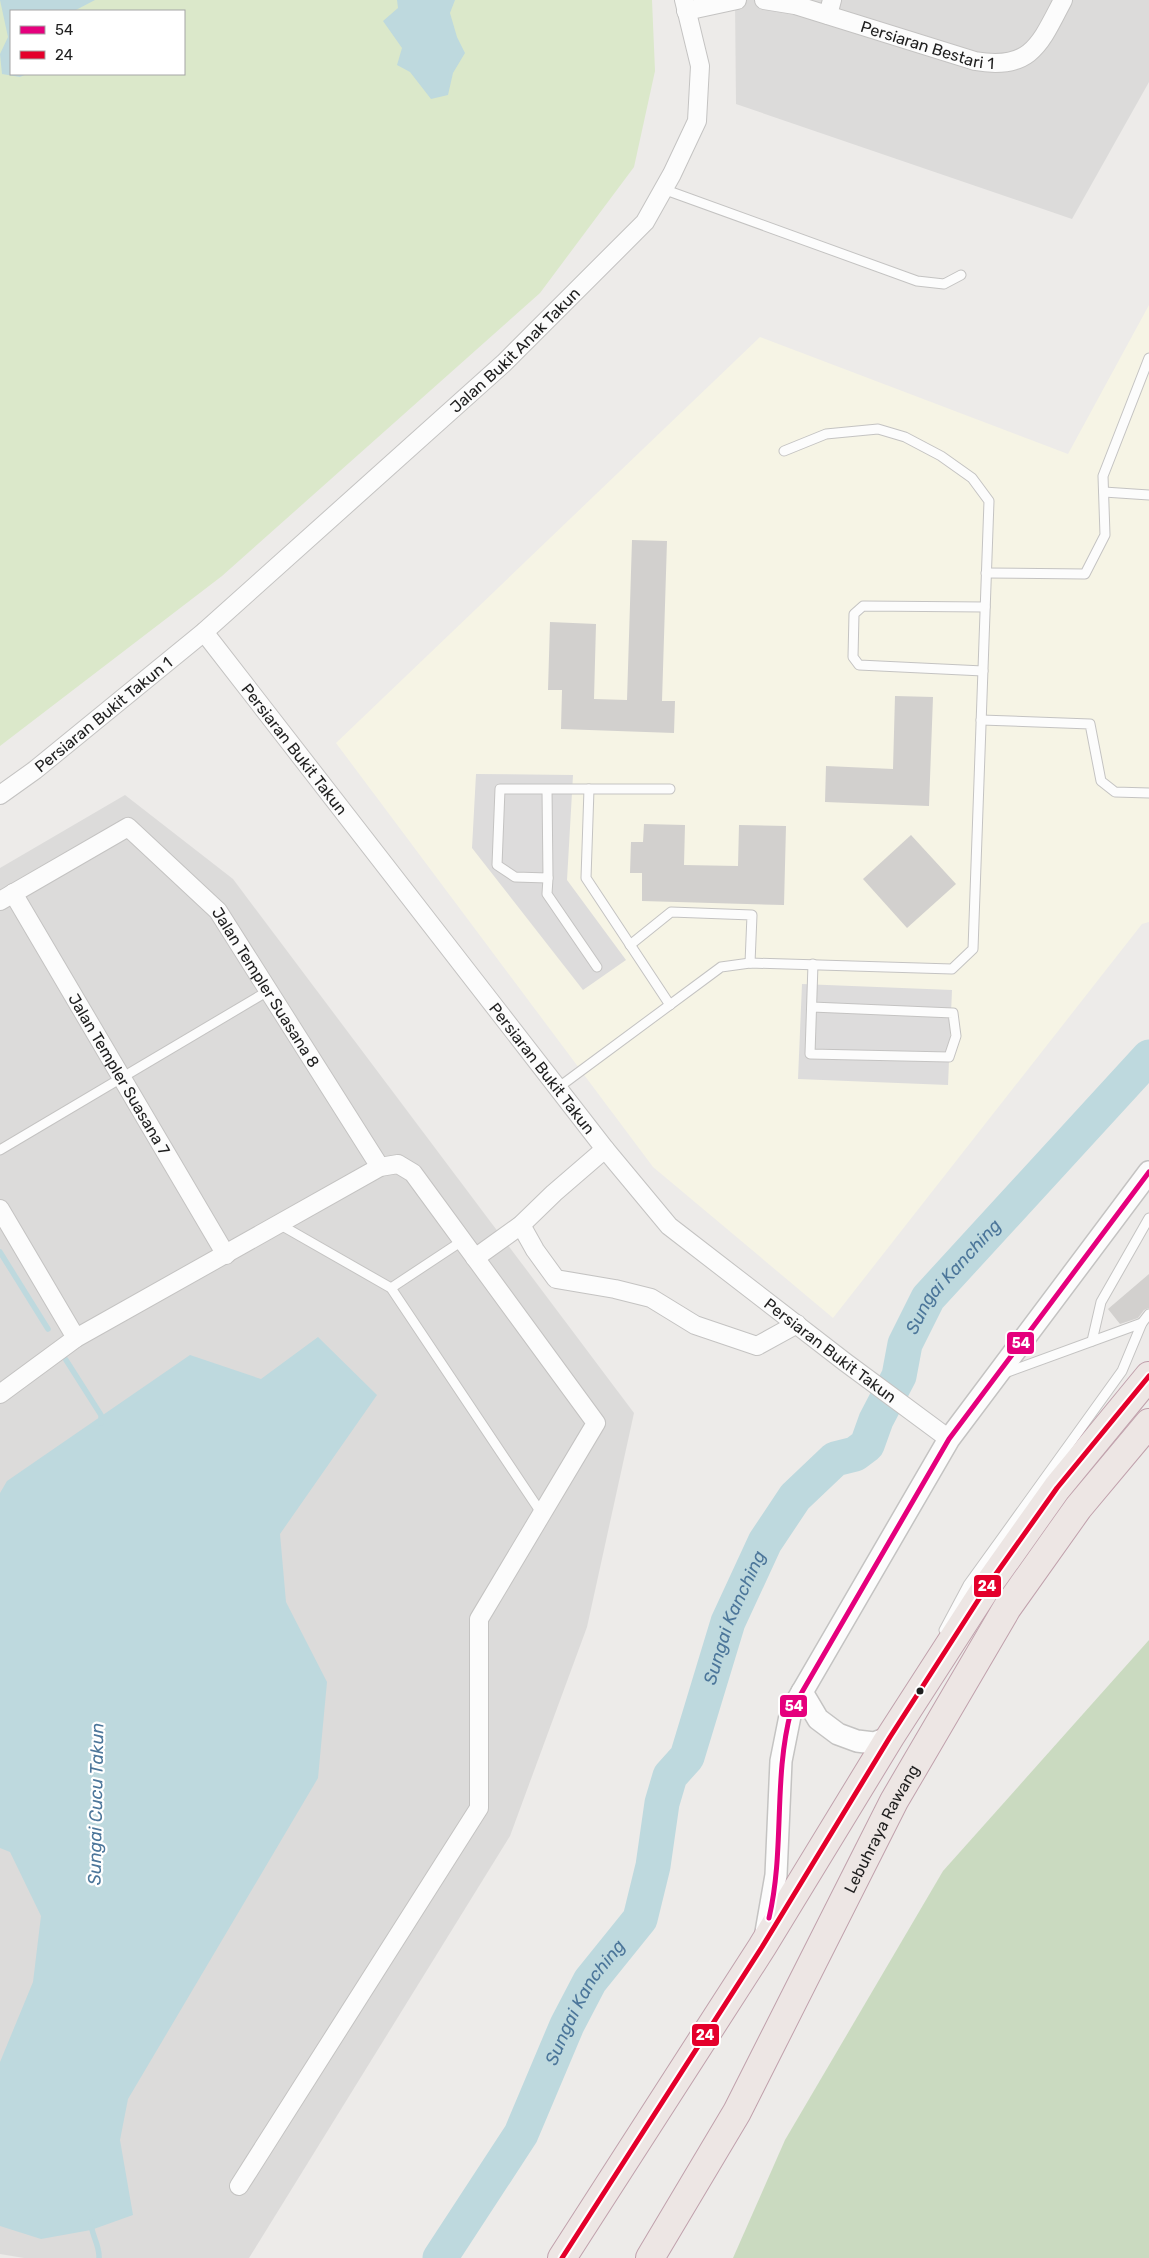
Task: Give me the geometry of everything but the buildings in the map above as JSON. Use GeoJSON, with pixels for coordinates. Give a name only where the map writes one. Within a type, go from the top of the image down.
{"type":"FeatureCollection","features":[{"type":"Feature","properties":{"kind":"highway"},"geometry":{"type":"LineString","coordinates":[[562,2258],[762,1947],[890,1737],[986,1588],[1057,1488],[1149,1376]]}},
{"type":"Feature","properties":{"kind":"highway","name":"Lebuhraya Rawang"},"geometry":{"type":"LineString","coordinates":[[650,2258],[736,2112],[894,1802],[997,1624],[1078,1508],[1149,1423]]}},
{"type":"Feature","properties":{"kind":"street"},"geometry":{"type":"LineString","coordinates":[[685,6],[737,0]]}},
{"type":"Feature","properties":{"kind":"street","name":"Persiaran Bestari 1"},"geometry":{"type":"LineString","coordinates":[[764,0],[795,5],[830,7],[975,61],[994,64],[1011,62],[1031,53],[1045,35],[1063,0]]}},
{"type":"Feature","properties":{"kind":"street","name":"Jalan Bukit Anak Takun"},"geometry":{"type":"LineString","coordinates":[[204,632],[504,363],[645,222],[697,121],[700,66],[685,6]]}},
{"type":"Feature","properties":{"kind":"street","name":"Persiaran Bukit Takun 1"},"geometry":{"type":"LineString","coordinates":[[0,795],[35,770],[204,632]]}},
{"type":"Feature","properties":{"kind":"street","name":"Persiaran Bukit Takun"},"geometry":{"type":"LineString","coordinates":[[204,632],[559,1087],[605,1150],[669,1226],[845,1362],[949,1439]]}},
{"type":"Feature","properties":{"kind":"street","name":"Jalan Templer Suasana 8"},"geometry":{"type":"LineString","coordinates":[[7,897],[128,827],[218,911],[380,1166]]}},
{"type":"Feature","properties":{"kind":"street","name":"Jalan Templer Suasana 7"},"geometry":{"type":"LineString","coordinates":[[7,897],[122,1078],[226,1255]]}},
{"type":"Feature","properties":{"kind":"street"},"geometry":{"type":"LineString","coordinates":[[475,1258],[521,1225],[554,1193],[605,1150]]}},
{"type":"Feature","properties":{"kind":"street"},"geometry":{"type":"LineString","coordinates":[[3,1387],[76,1338],[226,1255],[380,1166],[398,1164],[413,1173],[596,1423],[479,1619],[479,1808],[239,2186]]}},
{"type":"Feature","properties":{"kind":"street"},"geometry":{"type":"LineString","coordinates":[[762,1947],[772,1903],[776,1874],[781,1761],[791,1711],[949,1439],[1149,1172]]}},
{"type":"Feature","properties":{"kind":"street"},"geometry":{"type":"LineString","coordinates":[[0,1209],[76,1338]]}},
{"type":"Feature","properties":{"kind":"street"},"geometry":{"type":"LineString","coordinates":[[521,1225],[535,1250],[556,1279],[615,1288],[651,1298],[695,1325],[758,1346],[797,1324]]}},
{"type":"Feature","properties":{"kind":"street"},"geometry":{"type":"LineString","coordinates":[[802,1692],[818,1719],[838,1734],[874,1743],[890,1737]]}},
{"type":"Feature","properties":{"kind":"lane"},"geometry":{"type":"LineString","coordinates":[[663,189],[917,281],[944,284],[961,274]]}},
{"type":"Feature","properties":{"kind":"lane"},"geometry":{"type":"LineString","coordinates":[[986,573],[1085,574],[1104,535],[1103,476],[1149,358]]}},
{"type":"Feature","properties":{"kind":"lane"},"geometry":{"type":"LineString","coordinates":[[559,1087],[721,967],[750,963],[952,969],[973,949],[989,500],[972,478],[941,456],[905,437],[878,428],[826,434],[784,451]]}},
{"type":"Feature","properties":{"kind":"lane"},"geometry":{"type":"LineString","coordinates":[[1104,492],[1149,495]]}},
{"type":"Feature","properties":{"kind":"lane"},"geometry":{"type":"LineString","coordinates":[[983,672],[859,665],[852,656],[854,614],[863,606],[985,607]]}},
{"type":"Feature","properties":{"kind":"lane"},"geometry":{"type":"LineString","coordinates":[[981,720],[1090,724],[1101,781],[1115,792],[1149,793]]}},
{"type":"Feature","properties":{"kind":"lane"},"geometry":{"type":"LineString","coordinates":[[547,788],[547,894],[597,967]]}},
{"type":"Feature","properties":{"kind":"lane"},"geometry":{"type":"LineString","coordinates":[[548,878],[515,877],[497,865],[500,790],[547,788],[670,789]]}},
{"type":"Feature","properties":{"kind":"lane"},"geometry":{"type":"LineString","coordinates":[[589,789],[586,878],[670,1005]]}},
{"type":"Feature","properties":{"kind":"lane"},"geometry":{"type":"LineString","coordinates":[[630,945],[671,912],[752,915],[750,963]]}},
{"type":"Feature","properties":{"kind":"lane"},"geometry":{"type":"LineString","coordinates":[[812,1007],[953,1013],[956,1036],[949,1057],[810,1054],[813,964]]}},
{"type":"Feature","properties":{"kind":"lane"},"geometry":{"type":"LineString","coordinates":[[0,1150],[268,991]]}},
{"type":"Feature","properties":{"kind":"lane"},"geometry":{"type":"LineString","coordinates":[[1092,1341],[1101,1302],[1149,1218]]}},
{"type":"Feature","properties":{"kind":"lane"},"geometry":{"type":"LineString","coordinates":[[280,1224],[391,1288],[542,1514]]}},
{"type":"Feature","properties":{"kind":"lane"},"geometry":{"type":"LineString","coordinates":[[391,1288],[462,1241]]}},
{"type":"Feature","properties":{"kind":"lane"},"geometry":{"type":"LineString","coordinates":[[941,1634],[968,1585],[1122,1371],[1142,1323],[1149,1314]]}},
{"type":"Feature","properties":{"kind":"lane"},"geometry":{"type":"LineString","coordinates":[[997,1376],[1142,1323]]}},
{"type":"Feature","properties":{"kind":"lane"},"geometry":{"type":"LineString","coordinates":[[910,1705],[915,1684],[928,1659]]}},
{"type":"Feature","properties":{"kind":"shaded area"},"geometry":{"type":"Polygon","coordinates":[[[735,0],[1149,0],[1149,82],[1072,219],[736,104],[735,0]]]}},
{"type":"Feature","properties":{"kind":"shaded area"},"geometry":{"type":"Polygon","coordinates":[[[1149,305],[1149,922],[1142,924],[833,1318],[653,1167],[336,743],[760,337],[1068,454],[1149,305]]]}},
{"type":"Feature","properties":{"kind":"shaded area"},"geometry":{"type":"Polygon","coordinates":[[[476,774],[573,775],[567,880],[626,960],[583,990],[472,848],[476,774]]]}},
{"type":"Feature","properties":{"kind":"shaded area"},"geometry":{"type":"Polygon","coordinates":[[[125,795],[233,879],[634,1413],[587,1627],[510,1836],[249,2258],[24,2258],[0,2254],[0,868],[125,795]]]}},
{"type":"Feature","properties":{"kind":"shaded area"},"geometry":{"type":"Polygon","coordinates":[[[802,984],[952,990],[948,1085],[798,1079],[802,984]]]}},
{"type":"Feature","properties":{"kind":"green space"},"geometry":{"type":"Polygon","coordinates":[[[0,0],[652,0],[655,71],[634,167],[540,293],[222,576],[0,746],[0,0]]]}},
{"type":"Feature","properties":{"kind":"green space"},"geometry":{"type":"Polygon","coordinates":[[[1149,1640],[1149,2258],[733,2258],[785,2140],[943,1871],[1149,1640]]]}},
{"type":"Feature","properties":{"kind":"water"},"geometry":{"type":"Polygon","coordinates":[[[0,0],[95,0],[76,10],[10,10],[10,75],[25,75],[20,77],[2,74],[0,54],[8,37],[0,0]]]}},
{"type":"Feature","properties":{"kind":"water"},"geometry":{"type":"Polygon","coordinates":[[[397,0],[455,0],[450,13],[457,37],[465,53],[453,73],[448,95],[431,99],[410,72],[397,65],[402,48],[383,21],[398,8],[397,0]]]}},
{"type":"Feature","properties":{"kind":"water"},"geometry":{"type":"Polygon","coordinates":[[[318,1337],[377,1395],[280,1534],[286,1602],[327,1682],[318,1778],[128,2099],[120,2140],[133,2215],[91,2230],[41,2239],[0,2226],[0,2062],[33,1982],[41,1916],[10,1852],[0,1848],[0,1493],[7,1481],[190,1355],[261,1379],[318,1337]]]}},
{"type":"Feature","properties":{"kind":"waterway","name":"Sungai Kanching"},"geometry":{"type":"LineString","coordinates":[[440,2258],[521,2134],[567,2025],[590,1981],[640,1919],[653,1866],[662,1803],[670,1776],[687,1757],[728,1622],[765,1542],[795,1497],[835,1459],[855,1454],[867,1445],[876,1420],[899,1376],[905,1344],[928,1298],[1149,1057]]}},
{"type":"Feature","properties":{"kind":"waterway","name":"Sungai Cucu Takun"},"geometry":{"type":"LineString","coordinates":[[0,1252],[48,1329]]}},
{"type":"Feature","properties":{"kind":"waterway","name":"Sungai Cucu Takun"},"geometry":{"type":"LineString","coordinates":[[66,1360],[101,1415],[101,1423]]}},
{"type":"Feature","properties":{"kind":"waterway","name":"Sungai Cucu Takun"},"geometry":{"type":"LineString","coordinates":[[91,2222],[99,2258]]}},
{"type":"Feature","properties":{"kind":"transit line","name":"54"},"geometry":{"type":"LineString","coordinates":[[769,1918],[777,1867],[782,1762],[791,1711],[949,1439],[1149,1172]]}},
{"type":"Feature","properties":{"kind":"transit line","name":"24"},"geometry":{"type":"LineString","coordinates":[[562,2258],[762,1947],[890,1737],[986,1588],[1057,1488],[1149,1376]]}}]}
